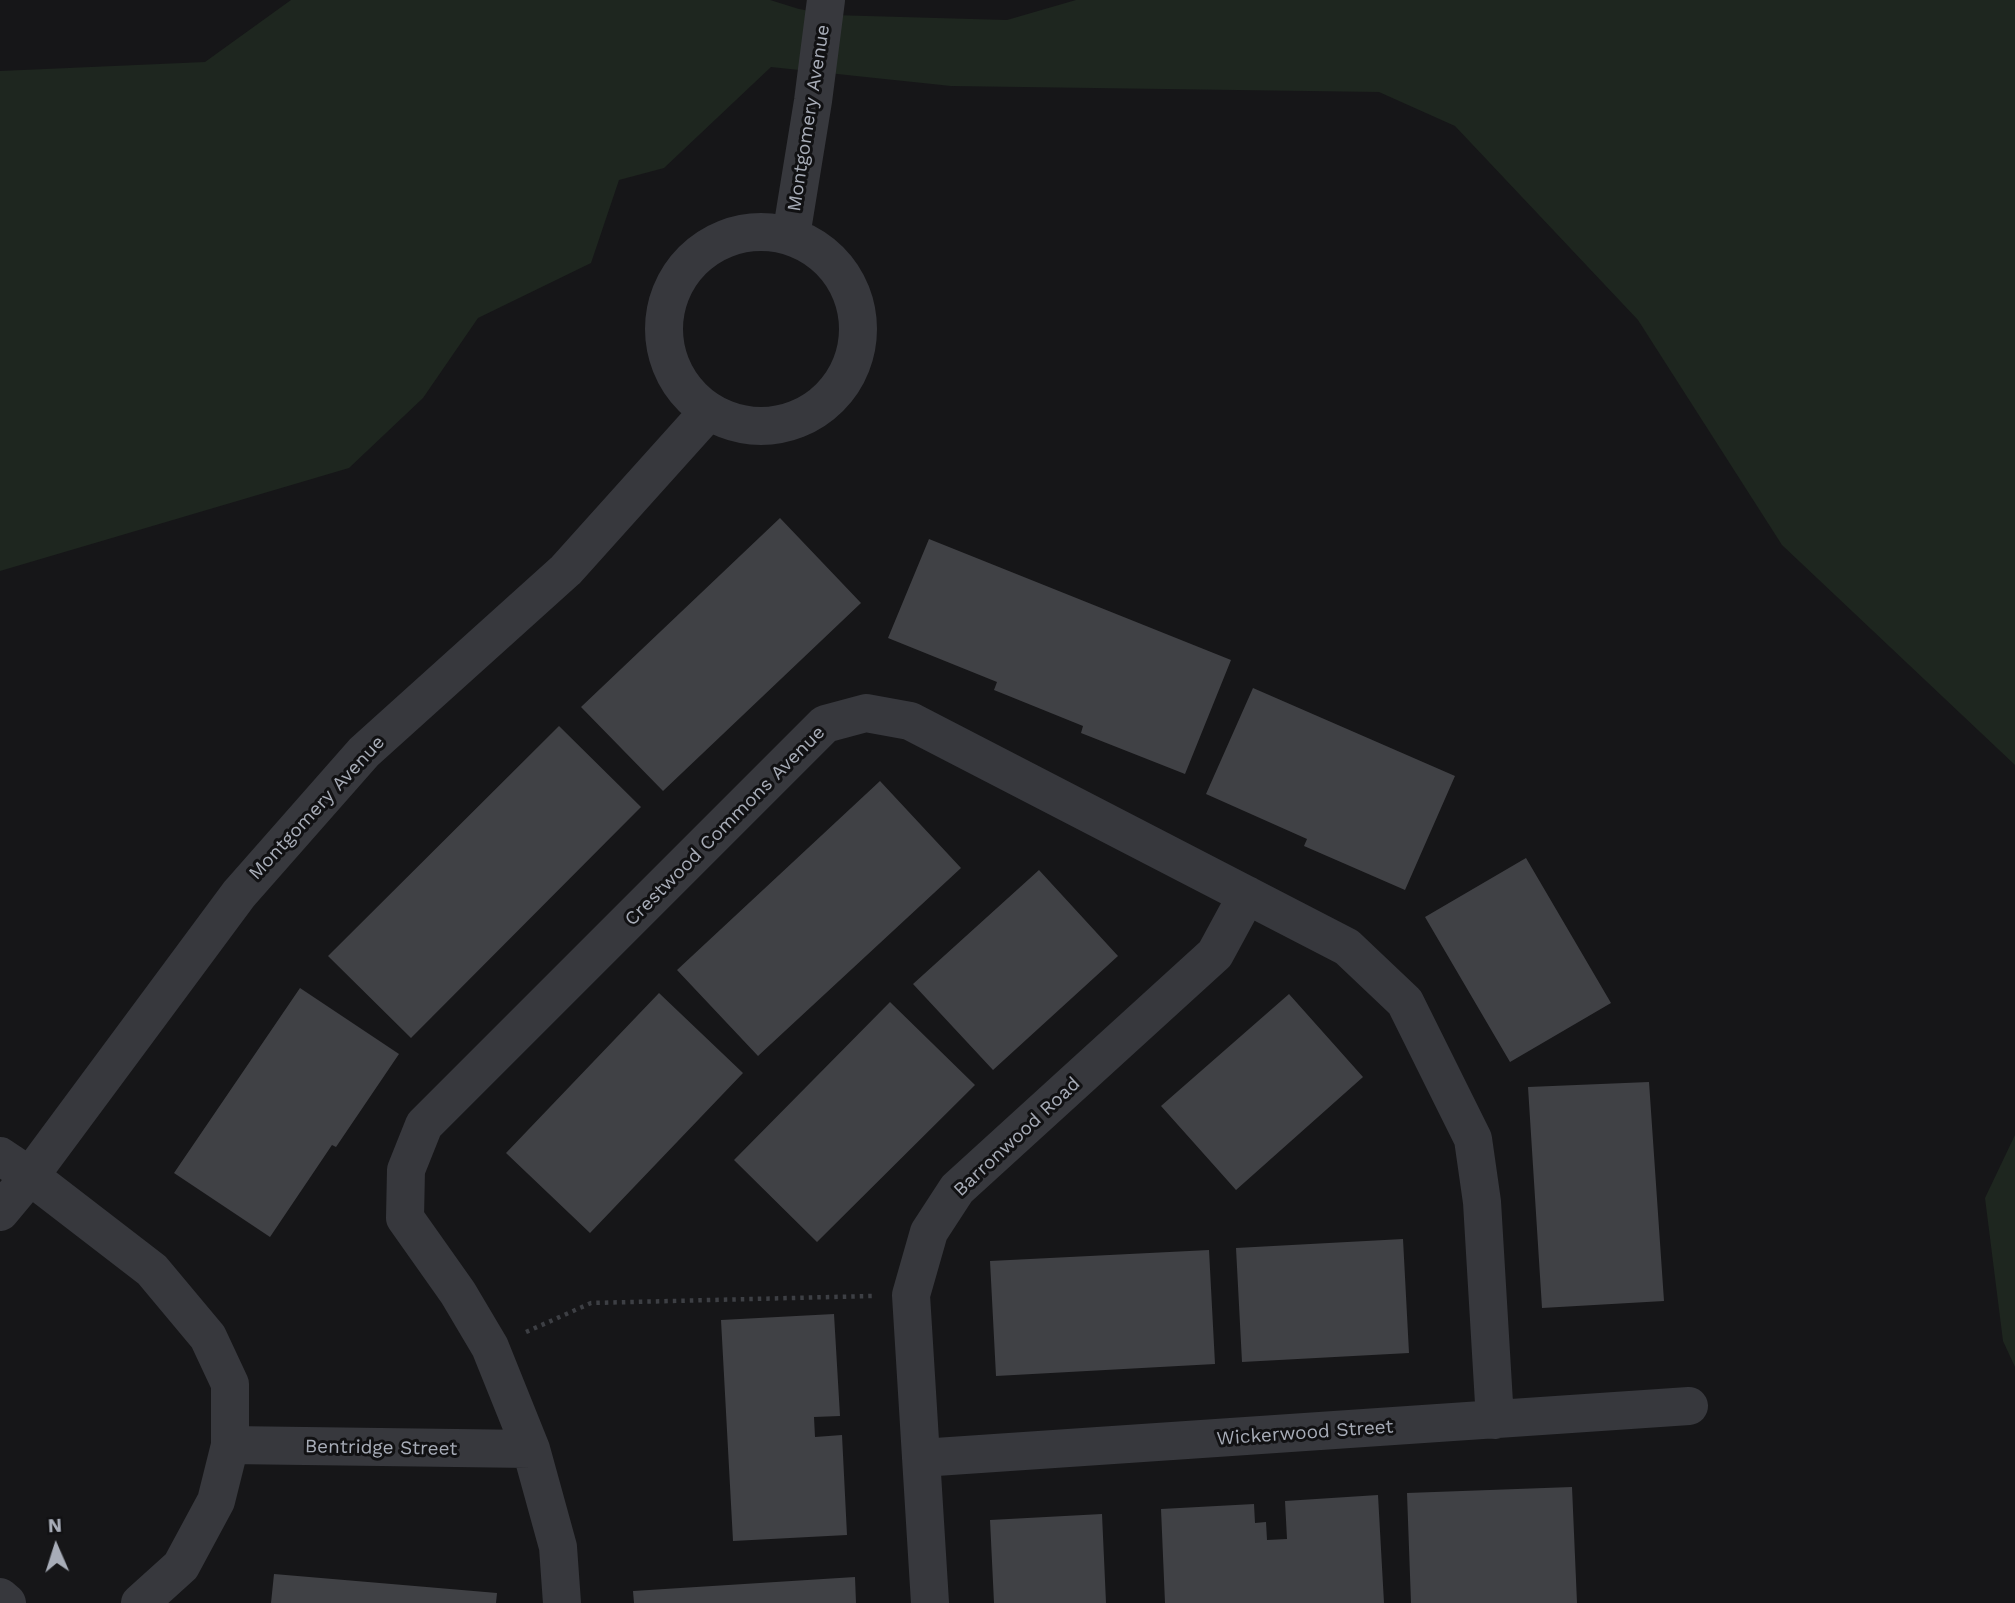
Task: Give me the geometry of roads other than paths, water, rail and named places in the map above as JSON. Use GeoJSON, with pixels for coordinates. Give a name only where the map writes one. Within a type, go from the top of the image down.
{"type":"FeatureCollection","features":[{"type":"Feature","properties":{"kind":"street","name":"Montgomery Avenue"},"geometry":{"type":"LineString","coordinates":[[791,236],[826,0]]}},
{"type":"Feature","properties":{"kind":"street"},"geometry":{"type":"LineString","coordinates":[[757,231],[791,236],[823,253],[845,279],[858,312],[858,345],[846,377],[834,394],[807,416],[774,426],[740,425],[708,412],[690,397],[671,369],[662,336],[666,302],[680,272],[695,256],[724,238],[757,231]]}},
{"type":"Feature","properties":{"kind":"street","name":"Montgomery Avenue"},"geometry":{"type":"LineString","coordinates":[[0,1212],[15,1166],[239,894],[355,762],[566,570],[708,412]]}},
{"type":"Feature","properties":{"kind":"street","name":"Crestwood Commons Avenue"},"geometry":{"type":"LineString","coordinates":[[562,1603],[558,1547],[531,1449],[490,1347],[458,1293],[405,1218],[406,1170],[424,1125],[825,724],[866,713],[910,721],[1348,947],[1405,1002],[1473,1139],[1482,1202],[1494,1420]]}},
{"type":"Feature","properties":{"kind":"street","name":"Barronwood Road"},"geometry":{"type":"LineString","coordinates":[[930,1603],[911,1295],[929,1232],[957,1189],[1215,954],[1247,895]]}},
{"type":"Feature","properties":{"kind":"street"},"geometry":{"type":"LineString","coordinates":[[15,1166],[152,1270],[208,1337],[230,1384],[230,1445],[216,1502],[181,1566],[140,1603]]}},
{"type":"Feature","properties":{"kind":"street","name":"Wickerwood Street"},"geometry":{"type":"LineString","coordinates":[[921,1458],[1689,1406]]}},
{"type":"Feature","properties":{"kind":"street","name":"Bentridge Street"},"geometry":{"type":"LineString","coordinates":[[230,1445],[531,1449]]}},
{"type":"Feature","properties":{"kind":"street"},"geometry":{"type":"LineString","coordinates":[[0,1597],[7,1603]]}}]}
